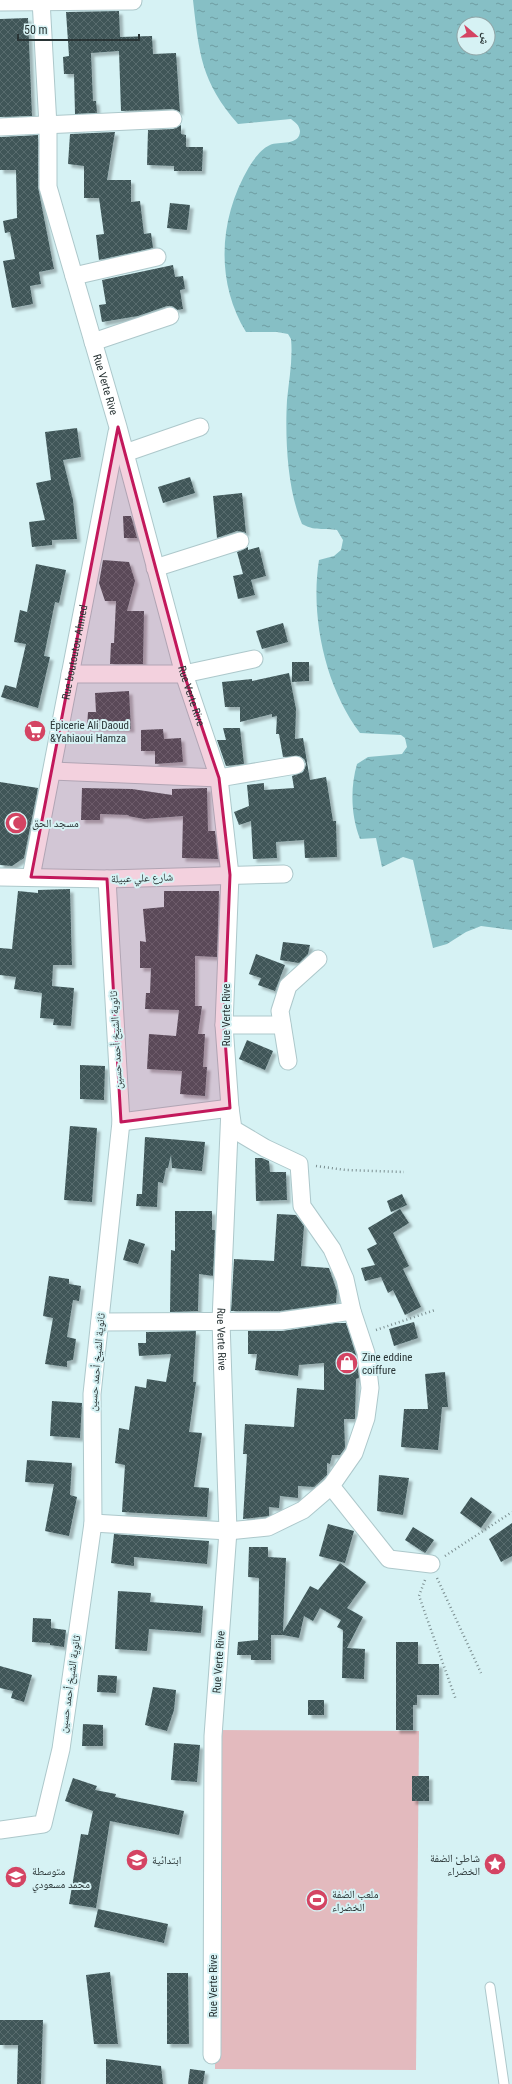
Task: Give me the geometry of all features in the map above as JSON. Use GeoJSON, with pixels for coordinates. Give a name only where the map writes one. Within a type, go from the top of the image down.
{"type":"FeatureCollection","features":[{"type":"Feature","properties":{"kind":"street"},"geometry":{"type":"LineString","coordinates":[[0,2],[41,0],[133,0]]}},
{"type":"Feature","properties":{"kind":"street","name":"Rue Verte Rive"},"geometry":{"type":"LineString","coordinates":[[41,0],[48,126],[48,187],[118,427],[184,674],[219,778],[230,875],[224,1025],[230,1108],[221,1322],[228,1531],[213,1736],[212,2055]]}},
{"type":"Feature","properties":{"kind":"street"},"geometry":{"type":"LineString","coordinates":[[0,127],[48,126],[173,119]]}},
{"type":"Feature","properties":{"kind":"street"},"geometry":{"type":"LineString","coordinates":[[74,276],[157,257]]}},
{"type":"Feature","properties":{"kind":"street"},"geometry":{"type":"LineString","coordinates":[[93,342],[170,316]]}},
{"type":"Feature","properties":{"kind":"street","name":"Rue boutoutou Ahmed"},"geometry":{"type":"LineString","coordinates":[[31,877],[118,427]]}},
{"type":"Feature","properties":{"kind":"street"},"geometry":{"type":"LineString","coordinates":[[125,453],[200,427]]}},
{"type":"Feature","properties":{"kind":"street"},"geometry":{"type":"LineString","coordinates":[[155,568],[240,541]]}},
{"type":"Feature","properties":{"kind":"street"},"geometry":{"type":"LineString","coordinates":[[70,674],[184,674],[254,659]]}},
{"type":"Feature","properties":{"kind":"street"},"geometry":{"type":"LineString","coordinates":[[52,772],[219,778],[296,766]]}},
{"type":"Feature","properties":{"kind":"street","name":"شارع علي عبيلة"},"geometry":{"type":"LineString","coordinates":[[0,877],[107,879],[284,874]]}},
{"type":"Feature","properties":{"kind":"street","name":"ثانوية الشيخ أحمد حسين"},"geometry":{"type":"LineString","coordinates":[[0,1830],[42,1824],[61,1748],[94,1523],[92,1394],[121,1122],[107,879]]}},
{"type":"Feature","properties":{"kind":"street"},"geometry":{"type":"LineString","coordinates":[[288,1061],[280,1011],[288,986],[318,959]]}},
{"type":"Feature","properties":{"kind":"street"},"geometry":{"type":"LineString","coordinates":[[224,1025],[282,1025]]}},
{"type":"Feature","properties":{"kind":"street"},"geometry":{"type":"LineString","coordinates":[[94,1523],[228,1531],[268,1527],[303,1510],[331,1486],[354,1452],[366,1418],[370,1388],[366,1353],[352,1311],[345,1280],[332,1249],[302,1206],[299,1164],[265,1148],[233,1129],[230,1108],[121,1122]]}},
{"type":"Feature","properties":{"kind":"street"},"geometry":{"type":"LineString","coordinates":[[100,1322],[221,1322],[281,1320],[352,1311]]}},
{"type":"Feature","properties":{"kind":"street"},"geometry":{"type":"LineString","coordinates":[[331,1486],[389,1558],[431,1564]]}},
{"type":"Feature","properties":{"kind":"lane"},"geometry":{"type":"LineString","coordinates":[[490,1987],[504,2084]]}},
{"type":"Feature","properties":{"kind":"path"},"geometry":{"type":"LineString","coordinates":[[299,1164],[346,1170],[404,1172]]}},
{"type":"Feature","properties":{"kind":"path"},"geometry":{"type":"LineString","coordinates":[[360,1336],[435,1310]]}},
{"type":"Feature","properties":{"kind":"path"},"geometry":{"type":"LineString","coordinates":[[456,1700],[419,1596],[431,1564],[512,1512]]}},
{"type":"Feature","properties":{"kind":"path"},"geometry":{"type":"LineString","coordinates":[[431,1564],[481,1673]]}},
{"type":"Feature","properties":{"kind":"highlighted area"},"geometry":{"type":"Polygon","coordinates":[[[118,427],[184,674],[219,778],[230,875],[224,1025],[230,1108],[121,1122],[107,879],[31,877],[118,427]]]}},
{"type":"Feature","properties":{"kind":"shaded area","name":"ملعب الضفة الخضراء"},"geometry":{"type":"Polygon","coordinates":[[[217,1730],[419,1731],[416,2070],[215,2069],[217,1730]]]}},
{"type":"Feature","properties":{"kind":"water"},"geometry":{"type":"Polygon","coordinates":[[[193,0],[512,0],[512,930],[481,926],[466,932],[447,944],[433,948],[413,860],[403,857],[382,867],[376,838],[360,839],[352,802],[353,783],[357,764],[368,757],[402,754],[407,747],[405,738],[401,735],[360,733],[348,715],[329,673],[319,627],[317,582],[319,560],[334,556],[341,550],[343,540],[337,530],[315,529],[302,524],[293,495],[288,463],[286,430],[287,400],[291,362],[291,339],[288,334],[277,332],[246,332],[236,312],[229,292],[225,271],[227,228],[239,187],[249,167],[258,154],[264,149],[270,145],[297,139],[300,131],[296,123],[291,119],[238,124],[216,94],[209,80],[197,36],[193,0]]]}},
{"type":"Feature","properties":{"kind":"building"},"geometry":{"type":"Polygon","coordinates":[[[119,11],[120,37],[152,36],[153,54],[176,53],[180,112],[173,109],[121,111],[119,51],[91,53],[93,101],[96,101],[97,113],[75,114],[74,74],[64,74],[63,57],[69,56],[66,12],[119,11]]]}},
{"type":"Feature","properties":{"kind":"building"},"geometry":{"type":"Polygon","coordinates":[[[28,18],[32,116],[0,117],[0,19],[28,18]]]}},
{"type":"Feature","properties":{"kind":"building"},"geometry":{"type":"Polygon","coordinates":[[[181,125],[181,134],[186,135],[186,147],[203,147],[202,171],[174,171],[174,166],[147,165],[148,130],[173,129],[181,125]]]}},
{"type":"Feature","properties":{"kind":"building"},"geometry":{"type":"Polygon","coordinates":[[[115,132],[107,180],[131,180],[131,202],[140,201],[144,234],[151,233],[153,248],[99,260],[96,235],[104,234],[99,198],[84,198],[84,166],[68,164],[70,134],[115,132]]]}},
{"type":"Feature","properties":{"kind":"building"},"geometry":{"type":"Polygon","coordinates":[[[38,135],[38,187],[54,269],[39,272],[41,284],[30,286],[33,304],[12,308],[3,261],[15,259],[10,232],[5,233],[3,221],[17,218],[16,170],[0,170],[0,137],[38,135]]]}},
{"type":"Feature","properties":{"kind":"building"},"geometry":{"type":"Polygon","coordinates":[[[170,203],[190,205],[187,230],[167,228],[170,203]]]}},
{"type":"Feature","properties":{"kind":"building"},"geometry":{"type":"Polygon","coordinates":[[[173,265],[175,277],[183,276],[185,289],[180,290],[183,309],[177,310],[172,306],[167,306],[138,316],[102,322],[99,305],[106,304],[102,280],[173,265]]]}},
{"type":"Feature","properties":{"kind":"building"},"geometry":{"type":"Polygon","coordinates":[[[77,428],[81,457],[63,460],[73,500],[77,539],[52,540],[52,545],[32,547],[29,522],[45,520],[36,483],[51,480],[45,432],[77,428]]]}},
{"type":"Feature","properties":{"kind":"building"},"geometry":{"type":"Polygon","coordinates":[[[190,477],[195,493],[163,503],[158,487],[190,477]]]}},
{"type":"Feature","properties":{"kind":"building"},"geometry":{"type":"Polygon","coordinates":[[[242,493],[246,533],[237,531],[217,538],[213,496],[242,493]]]}},
{"type":"Feature","properties":{"kind":"building"},"geometry":{"type":"Polygon","coordinates":[[[123,516],[131,516],[137,538],[124,538],[123,516]]]}},
{"type":"Feature","properties":{"kind":"building"},"geometry":{"type":"Polygon","coordinates":[[[248,547],[248,550],[259,547],[266,576],[251,580],[255,595],[238,599],[233,576],[243,574],[237,552],[248,547]]]}},
{"type":"Feature","properties":{"kind":"building"},"geometry":{"type":"Polygon","coordinates":[[[103,560],[129,562],[135,581],[127,611],[144,611],[143,664],[110,664],[111,643],[114,643],[116,601],[105,601],[99,583],[103,560]]]}},
{"type":"Feature","properties":{"kind":"building"},"geometry":{"type":"Polygon","coordinates":[[[36,564],[66,570],[59,603],[55,602],[44,656],[50,657],[38,708],[1,697],[5,685],[16,688],[26,644],[14,642],[20,610],[27,612],[36,564]]]}},
{"type":"Feature","properties":{"kind":"building"},"geometry":{"type":"Polygon","coordinates":[[[283,623],[288,642],[262,649],[256,631],[283,623]]]}},
{"type":"Feature","properties":{"kind":"building"},"geometry":{"type":"Polygon","coordinates":[[[292,662],[309,662],[309,681],[292,682],[292,662]]]}},
{"type":"Feature","properties":{"kind":"building"},"geometry":{"type":"Polygon","coordinates":[[[289,673],[296,709],[295,739],[303,738],[310,780],[326,777],[333,821],[336,821],[337,857],[305,858],[304,840],[276,842],[277,858],[253,859],[251,821],[239,825],[234,812],[249,806],[247,785],[264,783],[264,790],[294,788],[292,776],[303,772],[306,764],[304,759],[299,756],[283,757],[279,734],[276,734],[277,716],[272,717],[272,714],[240,722],[240,707],[225,707],[222,682],[252,679],[252,681],[289,673]]]}},
{"type":"Feature","properties":{"kind":"building"},"geometry":{"type":"Polygon","coordinates":[[[129,691],[131,729],[87,727],[88,712],[96,712],[95,693],[129,691]]]}},
{"type":"Feature","properties":{"kind":"building"},"geometry":{"type":"Polygon","coordinates":[[[223,728],[240,728],[244,764],[226,766],[217,740],[226,740],[223,728]]]}},
{"type":"Feature","properties":{"kind":"building"},"geometry":{"type":"Polygon","coordinates":[[[163,729],[164,739],[181,738],[183,762],[155,764],[155,751],[141,751],[141,730],[163,729]]]}},
{"type":"Feature","properties":{"kind":"building","name":"مسجد الحق"},"geometry":{"type":"Polygon","coordinates":[[[0,782],[38,788],[24,858],[12,866],[0,865],[0,782]]]}},
{"type":"Feature","properties":{"kind":"building"},"geometry":{"type":"Polygon","coordinates":[[[82,788],[132,789],[172,795],[172,789],[207,788],[208,831],[215,831],[218,859],[182,858],[183,816],[144,819],[128,816],[129,815],[100,814],[100,820],[81,820],[82,788]]]}},
{"type":"Feature","properties":{"kind":"building"},"geometry":{"type":"Polygon","coordinates":[[[70,889],[72,965],[53,965],[52,986],[74,988],[71,1026],[53,1025],[54,1019],[40,1018],[42,993],[14,989],[16,977],[0,975],[0,948],[12,949],[18,891],[38,893],[38,890],[70,889]]]}},
{"type":"Feature","properties":{"kind":"building"},"geometry":{"type":"Polygon","coordinates":[[[164,891],[219,891],[217,957],[195,956],[195,1006],[202,1006],[198,1034],[205,1034],[203,1067],[207,1067],[205,1096],[180,1094],[182,1071],[147,1069],[149,1034],[176,1036],[179,1010],[145,1009],[146,993],[150,993],[151,968],[140,968],[140,941],[146,942],[143,909],[164,907],[164,891]]]}},
{"type":"Feature","properties":{"kind":"building"},"geometry":{"type":"Polygon","coordinates":[[[283,942],[310,945],[308,954],[299,963],[280,960],[283,942]]]}},
{"type":"Feature","properties":{"kind":"building"},"geometry":{"type":"Polygon","coordinates":[[[256,954],[285,965],[275,991],[258,985],[261,978],[249,974],[256,954]]]}},
{"type":"Feature","properties":{"kind":"building"},"geometry":{"type":"Polygon","coordinates":[[[247,1040],[273,1051],[265,1070],[239,1059],[247,1040]]]}},
{"type":"Feature","properties":{"kind":"building"},"geometry":{"type":"Polygon","coordinates":[[[80,1065],[105,1066],[104,1100],[80,1099],[80,1065]]]}},
{"type":"Feature","properties":{"kind":"building"},"geometry":{"type":"Polygon","coordinates":[[[70,1126],[97,1128],[92,1202],[64,1200],[70,1126]]]}},
{"type":"Feature","properties":{"kind":"building"},"geometry":{"type":"Polygon","coordinates":[[[145,1137],[205,1142],[202,1171],[172,1168],[171,1155],[168,1168],[166,1168],[163,1183],[158,1182],[157,1207],[136,1206],[137,1194],[142,1194],[145,1137]]]}},
{"type":"Feature","properties":{"kind":"building"},"geometry":{"type":"Polygon","coordinates":[[[255,1158],[262,1158],[269,1161],[270,1172],[286,1172],[287,1200],[256,1201],[255,1158]]]}},
{"type":"Feature","properties":{"kind":"building"},"geometry":{"type":"Polygon","coordinates":[[[402,1194],[407,1205],[391,1212],[387,1201],[402,1194]]]}},
{"type":"Feature","properties":{"kind":"building"},"geometry":{"type":"Polygon","coordinates":[[[400,1209],[409,1223],[393,1233],[409,1266],[403,1269],[421,1307],[405,1315],[393,1290],[388,1293],[381,1277],[365,1281],[361,1268],[375,1265],[367,1249],[377,1244],[368,1228],[400,1209]]]}},
{"type":"Feature","properties":{"kind":"building"},"geometry":{"type":"Polygon","coordinates":[[[175,1211],[212,1211],[212,1230],[215,1230],[213,1276],[199,1274],[198,1311],[170,1312],[171,1250],[175,1251],[175,1211]]]}},
{"type":"Feature","properties":{"kind":"building"},"geometry":{"type":"Polygon","coordinates":[[[277,1214],[296,1215],[304,1226],[301,1266],[329,1268],[337,1291],[336,1303],[280,1311],[231,1311],[234,1259],[274,1261],[277,1214]]]}},
{"type":"Feature","properties":{"kind":"building"},"geometry":{"type":"Polygon","coordinates":[[[129,1239],[145,1244],[138,1264],[123,1260],[129,1239]]]}},
{"type":"Feature","properties":{"kind":"building"},"geometry":{"type":"Polygon","coordinates":[[[49,1276],[69,1279],[69,1284],[81,1286],[79,1301],[73,1300],[67,1337],[76,1339],[73,1360],[67,1361],[67,1367],[45,1364],[53,1318],[43,1316],[49,1276]]]}},
{"type":"Feature","properties":{"kind":"building"},"geometry":{"type":"Polygon","coordinates":[[[414,1322],[418,1338],[394,1346],[389,1329],[414,1322]]]}},
{"type":"Feature","properties":{"kind":"building"},"geometry":{"type":"Polygon","coordinates":[[[335,1323],[346,1323],[356,1355],[359,1378],[356,1379],[355,1419],[344,1419],[345,1448],[340,1455],[332,1455],[330,1464],[327,1463],[327,1475],[314,1487],[298,1486],[298,1498],[280,1496],[279,1508],[269,1507],[269,1516],[243,1519],[247,1454],[243,1454],[245,1424],[294,1427],[297,1388],[324,1390],[324,1363],[299,1365],[298,1376],[255,1370],[257,1354],[248,1354],[248,1331],[282,1331],[335,1323]]]}},
{"type":"Feature","properties":{"kind":"building"},"geometry":{"type":"Polygon","coordinates":[[[196,1331],[193,1382],[196,1382],[189,1432],[202,1433],[194,1487],[209,1488],[207,1517],[122,1512],[125,1465],[115,1463],[119,1428],[129,1430],[135,1386],[146,1388],[147,1379],[166,1382],[171,1354],[139,1356],[138,1343],[146,1343],[146,1332],[196,1331]]]}},
{"type":"Feature","properties":{"kind":"building"},"geometry":{"type":"Polygon","coordinates":[[[445,1372],[448,1407],[442,1407],[438,1450],[401,1447],[404,1409],[428,1409],[425,1374],[445,1372]]]}},
{"type":"Feature","properties":{"kind":"building"},"geometry":{"type":"Polygon","coordinates":[[[52,1401],[82,1403],[80,1438],[50,1436],[52,1401]]]}},
{"type":"Feature","properties":{"kind":"building"},"geometry":{"type":"Polygon","coordinates":[[[27,1460],[72,1463],[70,1495],[77,1497],[69,1536],[45,1531],[54,1484],[25,1482],[27,1460]]]}},
{"type":"Feature","properties":{"kind":"building"},"geometry":{"type":"Polygon","coordinates":[[[379,1475],[409,1478],[403,1515],[377,1511],[379,1475]]]}},
{"type":"Feature","properties":{"kind":"building"},"geometry":{"type":"Polygon","coordinates":[[[471,1497],[492,1512],[481,1528],[460,1513],[471,1497]]]}},
{"type":"Feature","properties":{"kind":"building"},"geometry":{"type":"Polygon","coordinates":[[[512,1523],[512,1556],[501,1562],[489,1539],[512,1523]]]}},
{"type":"Feature","properties":{"kind":"building"},"geometry":{"type":"Polygon","coordinates":[[[328,1524],[354,1531],[345,1563],[319,1556],[328,1524]]]}},
{"type":"Feature","properties":{"kind":"building"},"geometry":{"type":"Polygon","coordinates":[[[413,1527],[434,1540],[425,1553],[405,1540],[413,1527]]]}},
{"type":"Feature","properties":{"kind":"building"},"geometry":{"type":"Polygon","coordinates":[[[114,1534],[209,1541],[207,1564],[134,1557],[134,1566],[111,1563],[114,1534]]]}},
{"type":"Feature","properties":{"kind":"building"},"geometry":{"type":"Polygon","coordinates":[[[249,1547],[268,1547],[268,1557],[286,1558],[283,1632],[310,1586],[318,1590],[340,1563],[366,1582],[347,1608],[363,1617],[347,1648],[365,1649],[364,1679],[342,1678],[343,1630],[337,1627],[341,1620],[320,1608],[313,1621],[304,1616],[299,1638],[283,1635],[271,1635],[271,1660],[251,1660],[251,1655],[237,1655],[238,1642],[258,1640],[259,1578],[248,1577],[249,1547]]]}},
{"type":"Feature","properties":{"kind":"building"},"geometry":{"type":"Polygon","coordinates":[[[118,1591],[151,1593],[150,1602],[203,1606],[201,1633],[149,1629],[147,1651],[115,1649],[118,1591]]]}},
{"type":"Feature","properties":{"kind":"building"},"geometry":{"type":"Polygon","coordinates":[[[33,1618],[51,1619],[51,1628],[66,1630],[64,1647],[50,1645],[50,1643],[32,1642],[33,1618]]]}},
{"type":"Feature","properties":{"kind":"building"},"geometry":{"type":"Polygon","coordinates":[[[396,1642],[418,1642],[418,1664],[439,1664],[439,1695],[417,1695],[417,1705],[413,1705],[413,1730],[396,1730],[396,1642]]]}},
{"type":"Feature","properties":{"kind":"building"},"geometry":{"type":"Polygon","coordinates":[[[0,1666],[32,1675],[24,1702],[11,1698],[13,1691],[0,1688],[0,1666]]]}},
{"type":"Feature","properties":{"kind":"building"},"geometry":{"type":"Polygon","coordinates":[[[98,1675],[117,1676],[116,1693],[97,1692],[98,1675]]]}},
{"type":"Feature","properties":{"kind":"building"},"geometry":{"type":"Polygon","coordinates":[[[153,1687],[176,1690],[174,1710],[167,1731],[145,1725],[153,1687]]]}},
{"type":"Feature","properties":{"kind":"building"},"geometry":{"type":"Polygon","coordinates":[[[308,1700],[324,1700],[324,1715],[308,1715],[308,1700]]]}},
{"type":"Feature","properties":{"kind":"building"},"geometry":{"type":"Polygon","coordinates":[[[83,1724],[103,1725],[103,1746],[82,1746],[83,1724]]]}},
{"type":"Feature","properties":{"kind":"building"},"geometry":{"type":"Polygon","coordinates":[[[174,1743],[200,1745],[197,1782],[171,1780],[174,1743]]]}},
{"type":"Feature","properties":{"kind":"building"},"geometry":{"type":"Polygon","coordinates":[[[412,1776],[429,1776],[429,1801],[412,1801],[412,1776]]]}},
{"type":"Feature","properties":{"kind":"building"},"geometry":{"type":"Polygon","coordinates":[[[73,1778],[97,1786],[95,1790],[116,1794],[115,1797],[184,1811],[179,1835],[110,1821],[96,1908],[69,1904],[81,1834],[88,1835],[93,1811],[65,1801],[73,1778]]]}},
{"type":"Feature","properties":{"kind":"building"},"geometry":{"type":"Polygon","coordinates":[[[98,1909],[168,1924],[164,1943],[94,1927],[98,1909]]]}},
{"type":"Feature","properties":{"kind":"building"},"geometry":{"type":"Polygon","coordinates":[[[110,1972],[118,2044],[94,2044],[86,1975],[110,1972]]]}},
{"type":"Feature","properties":{"kind":"building"},"geometry":{"type":"Polygon","coordinates":[[[167,1973],[188,1973],[189,2044],[167,2044],[167,1973]]]}},
{"type":"Feature","properties":{"kind":"building"},"geometry":{"type":"Polygon","coordinates":[[[0,2020],[43,2020],[41,2084],[17,2084],[18,2045],[0,2045],[0,2020]]]}},
{"type":"Feature","properties":{"kind":"building"},"geometry":{"type":"Polygon","coordinates":[[[106,2059],[161,2066],[163,2084],[106,2084],[106,2059]]]}},
{"type":"Feature","properties":{"kind":"building"},"geometry":{"type":"Polygon","coordinates":[[[190,2069],[205,2071],[203,2084],[188,2084],[190,2069]]]}},
{"type":"Feature","properties":{"kind":"place","name":"Épicerie Ali Daoud &Yahiaoui Hamza"},"geometry":{"type":"Point","coordinates":[35,731]}},
{"type":"Feature","properties":{"kind":"place","name":"مسجد الحق"},"geometry":{"type":"Point","coordinates":[16,823]}},
{"type":"Feature","properties":{"kind":"place","name":"Zine eddine coiffure"},"geometry":{"type":"Point","coordinates":[347,1363]}},
{"type":"Feature","properties":{"kind":"place","name":"ابتدائية"},"geometry":{"type":"Point","coordinates":[137,1860]}},
{"type":"Feature","properties":{"kind":"place","name":"شاطئ الضفة الخضراء"},"geometry":{"type":"Point","coordinates":[495,1864]}},
{"type":"Feature","properties":{"kind":"place","name":"متوسطة محمد مسعودي"},"geometry":{"type":"Point","coordinates":[16,1877]}},
{"type":"Feature","properties":{"kind":"place","name":"ملعب الضفة الخضراء"},"geometry":{"type":"Point","coordinates":[317,1900]}}]}
